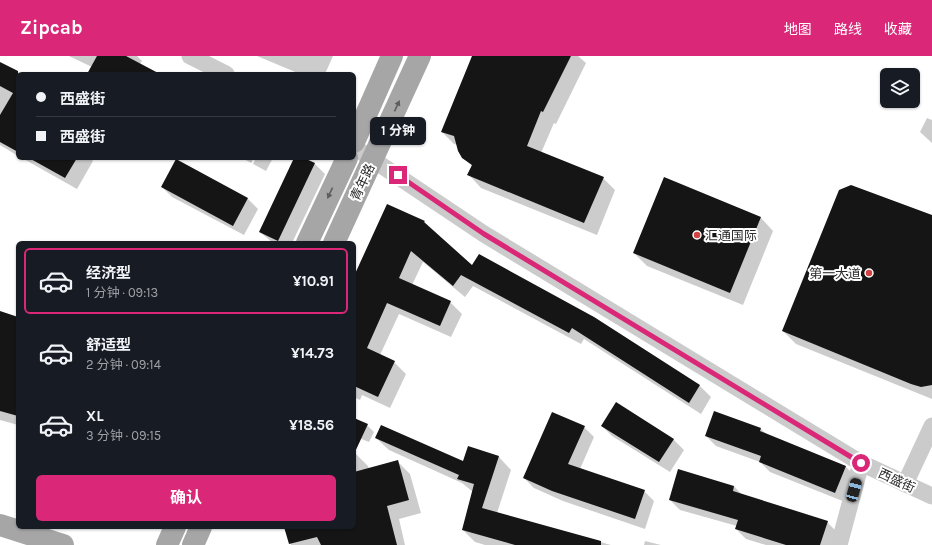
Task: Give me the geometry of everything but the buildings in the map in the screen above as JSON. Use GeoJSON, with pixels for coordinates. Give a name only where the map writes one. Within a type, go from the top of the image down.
{"type":"FeatureCollection","features":[{"type":"Feature","properties":{"kind":"main road"},"geometry":{"type":"LineString","coordinates":[[356,137],[392,56]]}},
{"type":"Feature","properties":{"kind":"main road","name":"青年路"},"geometry":{"type":"LineString","coordinates":[[335,241],[420,56]]}},
{"type":"Feature","properties":{"kind":"main road","name":"青年路"},"geometry":{"type":"LineString","coordinates":[[308,241],[346,160]]}},
{"type":"Feature","properties":{"kind":"main road"},"geometry":{"type":"LineString","coordinates":[[0,525],[64,545]]}},
{"type":"Feature","properties":{"kind":"main road"},"geometry":{"type":"LineString","coordinates":[[167,545],[174,529]]}},
{"type":"Feature","properties":{"kind":"main road"},"geometry":{"type":"LineString","coordinates":[[193,545],[201,529]]}},
{"type":"Feature","properties":{"kind":"street"},"geometry":{"type":"LineString","coordinates":[[190,56],[222,72]]}},
{"type":"Feature","properties":{"kind":"street","name":"西盛街"},"geometry":{"type":"LineString","coordinates":[[356,148],[484,234],[861,463],[932,496]]}},
{"type":"Feature","properties":{"kind":"street"},"geometry":{"type":"LineString","coordinates":[[905,484],[932,426]]}},
{"type":"Feature","properties":{"kind":"street"},"geometry":{"type":"LineString","coordinates":[[839,545],[861,463]]}},
{"type":"Feature","properties":{"kind":"place","name":"汇通国际"},"geometry":{"type":"Point","coordinates":[697,235]}},
{"type":"Feature","properties":{"kind":"place","name":"第一大道"},"geometry":{"type":"Point","coordinates":[869,273]}},
{"type":"Feature","properties":{"kind":"route"},"geometry":{"type":"LineString","coordinates":[[398,175],[484,234],[861,463]]}}]}
